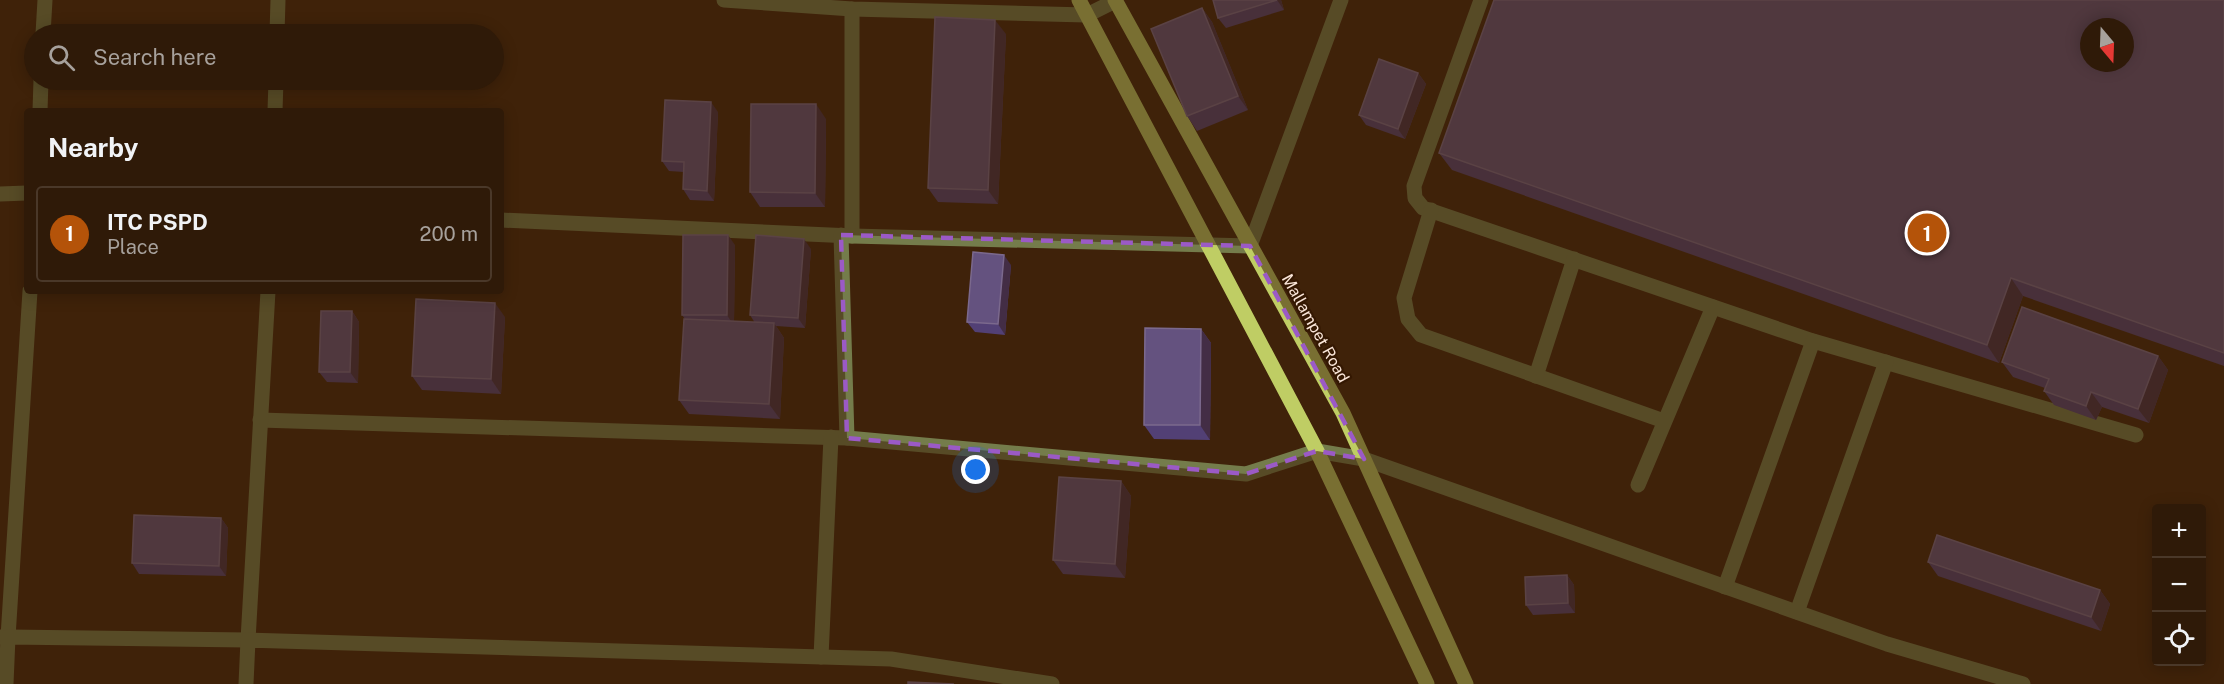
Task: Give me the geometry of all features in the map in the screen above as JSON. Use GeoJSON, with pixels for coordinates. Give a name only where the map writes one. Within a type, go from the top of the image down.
{"type":"FeatureCollection","features":[{"type":"Feature","properties":{"kind":"main road"},"geometry":{"type":"LineString","coordinates":[[1079,0],[1317,452],[1427,684]]}},
{"type":"Feature","properties":{"kind":"main road","name":"Mallampet Road"},"geometry":{"type":"LineString","coordinates":[[1115,0],[1343,413],[1466,684]]}},
{"type":"Feature","properties":{"kind":"street"},"geometry":{"type":"LineString","coordinates":[[44,24],[45,0]]}},
{"type":"Feature","properties":{"kind":"street"},"geometry":{"type":"LineString","coordinates":[[277,24],[278,0]]}},
{"type":"Feature","properties":{"kind":"street"},"geometry":{"type":"LineString","coordinates":[[724,0],[852,9],[1088,15],[1115,0]]}},
{"type":"Feature","properties":{"kind":"street"},"geometry":{"type":"LineString","coordinates":[[504,220],[847,235],[1250,246],[1341,0]]}},
{"type":"Feature","properties":{"kind":"street"},"geometry":{"type":"LineString","coordinates":[[1482,0],[1414,186],[1416,198],[1423,208],[1813,341],[2136,435]]}},
{"type":"Feature","properties":{"kind":"street"},"geometry":{"type":"LineString","coordinates":[[848,438],[847,235],[852,9]]}},
{"type":"Feature","properties":{"kind":"street"},"geometry":{"type":"LineString","coordinates":[[40,108],[41,90]]}},
{"type":"Feature","properties":{"kind":"street"},"geometry":{"type":"LineString","coordinates":[[275,108],[276,90]]}},
{"type":"Feature","properties":{"kind":"street"},"geometry":{"type":"LineString","coordinates":[[0,194],[24,194]]}},
{"type":"Feature","properties":{"kind":"street"},"geometry":{"type":"LineString","coordinates":[[1431,210],[1404,298],[1408,319],[1421,335],[1664,422]]}},
{"type":"Feature","properties":{"kind":"street"},"geometry":{"type":"LineString","coordinates":[[1536,376],[1574,259]]}},
{"type":"Feature","properties":{"kind":"street"},"geometry":{"type":"LineString","coordinates":[[6,684],[4,637],[30,294]]}},
{"type":"Feature","properties":{"kind":"street"},"geometry":{"type":"LineString","coordinates":[[246,684],[267,294]]}},
{"type":"Feature","properties":{"kind":"street"},"geometry":{"type":"LineString","coordinates":[[1638,485],[1713,307]]}},
{"type":"Feature","properties":{"kind":"street"},"geometry":{"type":"LineString","coordinates":[[1725,587],[1813,341]]}},
{"type":"Feature","properties":{"kind":"street"},"geometry":{"type":"LineString","coordinates":[[1797,612],[1886,362]]}},
{"type":"Feature","properties":{"kind":"street"},"geometry":{"type":"LineString","coordinates":[[260,420],[831,437],[1246,474],[1317,452],[1364,459],[1887,644],[2022,684]]}},
{"type":"Feature","properties":{"kind":"street"},"geometry":{"type":"LineString","coordinates":[[821,657],[831,437]]}},
{"type":"Feature","properties":{"kind":"street"},"geometry":{"type":"LineString","coordinates":[[4,637],[248,640],[891,659],[1052,684]]}},
{"type":"Feature","properties":{"kind":"highlighted area"},"geometry":{"type":"Polygon","coordinates":[[[841,235],[1250,246],[1364,459],[1317,451],[1246,474],[847,438],[841,235]]]}},
{"type":"Feature","properties":{"kind":"building"},"geometry":{"type":"Polygon","coordinates":[[[1213,0],[1277,0],[1218,18],[1213,0]]]}},
{"type":"Feature","properties":{"kind":"building"},"geometry":{"type":"Polygon","coordinates":[[[1494,0],[2224,0],[2224,353],[2011,278],[1987,345],[1439,153],[1494,0]]]}},
{"type":"Feature","properties":{"kind":"building"},"geometry":{"type":"Polygon","coordinates":[[[1202,8],[1238,96],[1187,116],[1151,29],[1202,8]]]}},
{"type":"Feature","properties":{"kind":"building"},"geometry":{"type":"Polygon","coordinates":[[[935,17],[995,20],[988,190],[928,188],[935,17]]]}},
{"type":"Feature","properties":{"kind":"building"},"geometry":{"type":"Polygon","coordinates":[[[1379,59],[1418,73],[1398,129],[1359,115],[1379,59]]]}},
{"type":"Feature","properties":{"kind":"building"},"geometry":{"type":"Polygon","coordinates":[[[665,100],[711,102],[707,191],[683,189],[684,162],[662,161],[665,100]]]}},
{"type":"Feature","properties":{"kind":"building"},"geometry":{"type":"Polygon","coordinates":[[[751,104],[816,104],[815,193],[750,192],[751,104]]]}},
{"type":"Feature","properties":{"kind":"building"},"geometry":{"type":"Polygon","coordinates":[[[683,235],[728,235],[727,315],[682,315],[683,235]]]}},
{"type":"Feature","properties":{"kind":"building"},"geometry":{"type":"Polygon","coordinates":[[[756,235],[804,239],[798,318],[750,315],[756,235]]]}},
{"type":"Feature","properties":{"kind":"building"},"geometry":{"type":"Polygon","coordinates":[[[973,252],[1004,255],[998,324],[967,322],[973,252]]]}},
{"type":"Feature","properties":{"kind":"building"},"geometry":{"type":"Polygon","coordinates":[[[416,299],[495,303],[491,379],[412,376],[416,299]]]}},
{"type":"Feature","properties":{"kind":"building"},"geometry":{"type":"Polygon","coordinates":[[[2022,307],[2158,356],[2138,409],[2091,392],[2086,406],[2044,391],[2049,379],[2002,362],[2022,307]]]}},
{"type":"Feature","properties":{"kind":"building"},"geometry":{"type":"Polygon","coordinates":[[[321,311],[352,311],[350,372],[319,372],[321,311]]]}},
{"type":"Feature","properties":{"kind":"building"},"geometry":{"type":"Polygon","coordinates":[[[684,319],[774,323],[769,404],[679,400],[684,319]]]}},
{"type":"Feature","properties":{"kind":"building"},"geometry":{"type":"Polygon","coordinates":[[[1145,328],[1201,329],[1200,425],[1144,425],[1145,328]]]}},
{"type":"Feature","properties":{"kind":"building"},"geometry":{"type":"Polygon","coordinates":[[[1059,477],[1121,481],[1115,564],[1053,560],[1059,477]]]}},
{"type":"Feature","properties":{"kind":"building"},"geometry":{"type":"Polygon","coordinates":[[[134,515],[221,518],[219,566],[132,563],[134,515]]]}},
{"type":"Feature","properties":{"kind":"building"},"geometry":{"type":"Polygon","coordinates":[[[1937,535],[2100,590],[2091,617],[1928,562],[1937,535]]]}},
{"type":"Feature","properties":{"kind":"building"},"geometry":{"type":"Polygon","coordinates":[[[1567,575],[1568,603],[1526,605],[1525,577],[1567,575]]]}},
{"type":"Feature","properties":{"kind":"building"},"geometry":{"type":"Polygon","coordinates":[[[908,682],[954,684],[908,684],[908,682]]]}},
{"type":"Feature","properties":{"kind":"place","name":"ITC PSPD"},"geometry":{"type":"Point","coordinates":[1927,233]}}]}
